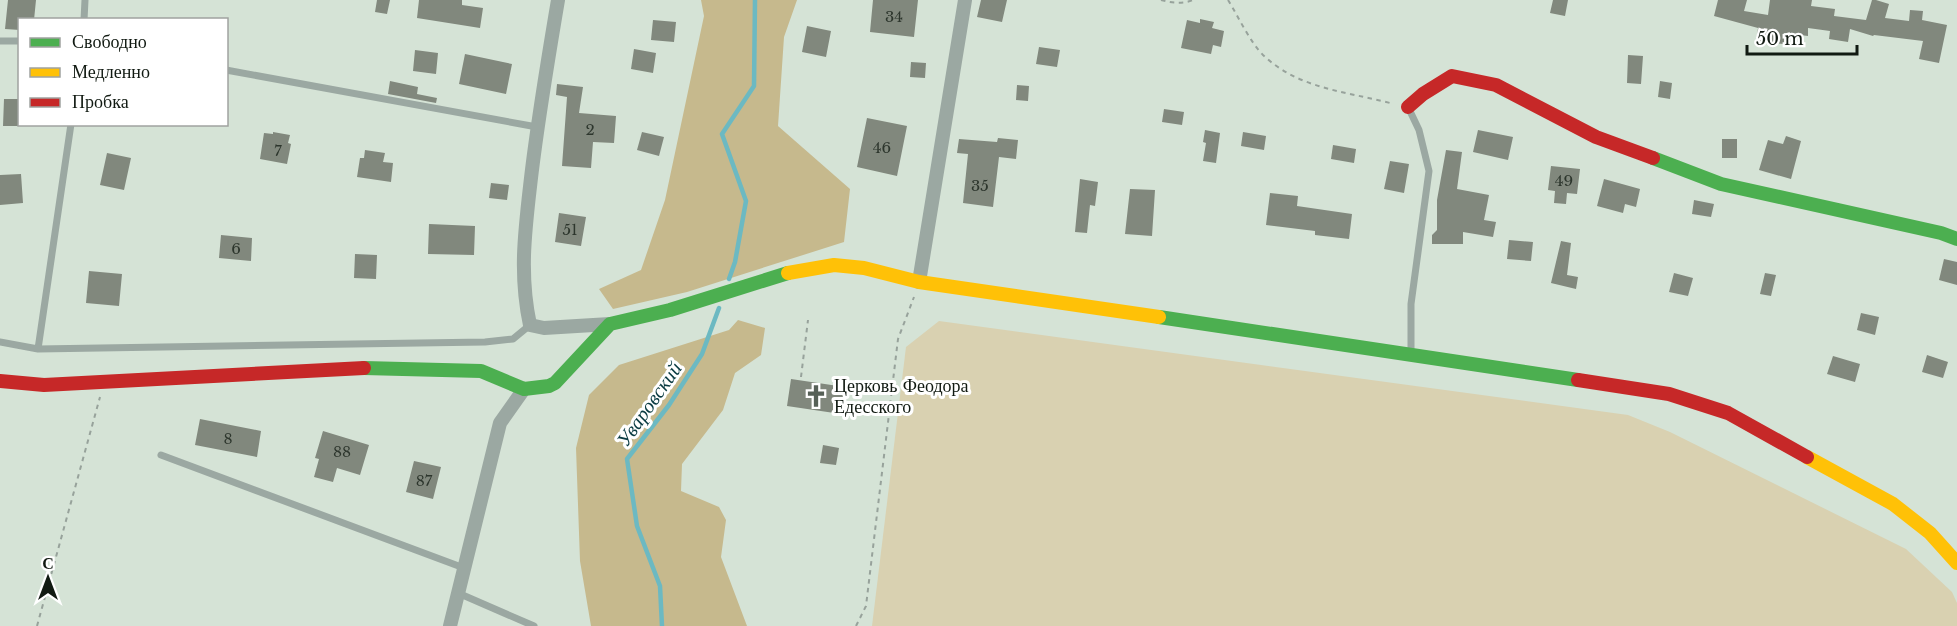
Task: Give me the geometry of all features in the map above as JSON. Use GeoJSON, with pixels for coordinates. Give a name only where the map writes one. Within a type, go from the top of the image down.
{"type":"FeatureCollection","features":[{"type":"Feature","properties":{"kind":"street"},"geometry":{"type":"LineString","coordinates":[[558,0],[537,127],[522,249],[525,302],[530,325],[544,328],[610,324],[701,301],[792,272],[834,265],[864,268],[919,282],[1669,394],[1728,413],[1893,504],[1930,533],[1957,563]]}},
{"type":"Feature","properties":{"kind":"street"},"geometry":{"type":"LineString","coordinates":[[919,282],[965,0]]}},
{"type":"Feature","properties":{"kind":"street"},"geometry":{"type":"LineString","coordinates":[[1408,107],[1423,94],[1452,76],[1496,85],[1596,137],[1721,184],[1941,233],[1957,240]]}},
{"type":"Feature","properties":{"kind":"street"},"geometry":{"type":"LineString","coordinates":[[0,381],[44,385],[348,368],[413,368],[481,371],[524,388],[549,386],[555,383],[610,324]]}},
{"type":"Feature","properties":{"kind":"street"},"geometry":{"type":"LineString","coordinates":[[450,626],[500,423],[524,388]]}},
{"type":"Feature","properties":{"kind":"lane"},"geometry":{"type":"LineString","coordinates":[[84,18],[85,0]]}},
{"type":"Feature","properties":{"kind":"lane"},"geometry":{"type":"LineString","coordinates":[[0,40],[18,41]]}},
{"type":"Feature","properties":{"kind":"lane"},"geometry":{"type":"LineString","coordinates":[[228,70],[537,127]]}},
{"type":"Feature","properties":{"kind":"lane"},"geometry":{"type":"LineString","coordinates":[[1408,107],[1419,130],[1429,171],[1411,304],[1411,354]]}},
{"type":"Feature","properties":{"kind":"lane"},"geometry":{"type":"LineString","coordinates":[[38,349],[71,126]]}},
{"type":"Feature","properties":{"kind":"lane"},"geometry":{"type":"LineString","coordinates":[[0,342],[38,349],[485,342],[513,339],[530,325]]}},
{"type":"Feature","properties":{"kind":"lane"},"geometry":{"type":"LineString","coordinates":[[161,454],[464,568]]}},
{"type":"Feature","properties":{"kind":"lane"},"geometry":{"type":"LineString","coordinates":[[458,593],[534,626]]}},
{"type":"Feature","properties":{"kind":"path"},"geometry":{"type":"LineString","coordinates":[[1161,0],[1187,2],[1193,0]]}},
{"type":"Feature","properties":{"kind":"path"},"geometry":{"type":"LineString","coordinates":[[1228,0],[1262,54],[1295,79],[1327,89],[1408,107]]}},
{"type":"Feature","properties":{"kind":"path"},"geometry":{"type":"LineString","coordinates":[[856,626],[866,606],[898,339],[919,282]]}},
{"type":"Feature","properties":{"kind":"path"},"geometry":{"type":"LineString","coordinates":[[801,377],[808,320]]}},
{"type":"Feature","properties":{"kind":"path"},"geometry":{"type":"LineString","coordinates":[[37,626],[104,383]]}},
{"type":"Feature","properties":{"kind":"shaded area"},"geometry":{"type":"Polygon","coordinates":[[[701,0],[797,0],[784,37],[778,126],[850,189],[844,242],[687,292],[613,309],[599,289],[641,270],[665,200],[704,16],[701,0]]]}},
{"type":"Feature","properties":{"kind":"shaded area"},"geometry":{"type":"Polygon","coordinates":[[[738,320],[765,328],[761,355],[735,373],[723,410],[682,464],[681,491],[719,507],[726,520],[721,557],[747,626],[591,626],[580,561],[576,448],[589,395],[619,365],[729,330],[738,320]]]}},
{"type":"Feature","properties":{"kind":"shaded area"},"geometry":{"type":"Polygon","coordinates":[[[939,321],[1628,415],[1670,432],[1906,549],[1952,592],[1957,603],[1957,626],[872,626],[906,347],[939,321]]]}},
{"type":"Feature","properties":{"kind":"building"},"geometry":{"type":"Polygon","coordinates":[[[8,0],[36,0],[34,18],[18,18],[18,30],[5,29],[8,0]]]}},
{"type":"Feature","properties":{"kind":"building"},"geometry":{"type":"Polygon","coordinates":[[[377,0],[390,0],[387,14],[375,12],[377,0]]]}},
{"type":"Feature","properties":{"kind":"building"},"geometry":{"type":"Polygon","coordinates":[[[419,0],[462,0],[462,5],[483,8],[480,28],[417,18],[419,0]]]}},
{"type":"Feature","properties":{"kind":"building"},"geometry":{"type":"Polygon","coordinates":[[[873,0],[918,0],[914,37],[870,32],[873,0]]]}},
{"type":"Feature","properties":{"kind":"building"},"geometry":{"type":"Polygon","coordinates":[[[981,0],[1007,0],[1002,22],[977,17],[981,0]]]}},
{"type":"Feature","properties":{"kind":"building"},"geometry":{"type":"Polygon","coordinates":[[[1553,0],[1568,0],[1565,16],[1550,13],[1553,0]]]}},
{"type":"Feature","properties":{"kind":"building"},"geometry":{"type":"Polygon","coordinates":[[[1718,0],[1747,0],[1744,11],[1768,15],[1770,0],[1812,0],[1811,6],[1835,9],[1834,16],[1866,20],[1872,0],[1876,0],[1889,4],[1885,18],[1909,21],[1910,10],[1923,11],[1922,20],[1947,25],[1939,63],[1919,59],[1923,41],[1873,36],[1850,29],[1848,42],[1829,39],[1830,31],[1808,28],[1808,36],[1784,33],[1784,44],[1756,42],[1758,28],[1714,16],[1718,0]]]}},
{"type":"Feature","properties":{"kind":"building"},"geometry":{"type":"Polygon","coordinates":[[[1200,19],[1214,22],[1212,28],[1224,31],[1221,47],[1213,45],[1211,54],[1181,48],[1187,20],[1200,23],[1200,19]]]}},
{"type":"Feature","properties":{"kind":"building"},"geometry":{"type":"Polygon","coordinates":[[[653,20],[676,22],[674,42],[651,40],[653,20]]]}},
{"type":"Feature","properties":{"kind":"building"},"geometry":{"type":"Polygon","coordinates":[[[807,26],[831,31],[826,57],[802,52],[807,26]]]}},
{"type":"Feature","properties":{"kind":"building"},"geometry":{"type":"Polygon","coordinates":[[[1039,47],[1060,50],[1057,67],[1036,64],[1039,47]]]}},
{"type":"Feature","properties":{"kind":"building"},"geometry":{"type":"Polygon","coordinates":[[[634,49],[656,53],[653,73],[631,69],[634,49]]]}},
{"type":"Feature","properties":{"kind":"building"},"geometry":{"type":"Polygon","coordinates":[[[415,50],[438,53],[436,74],[413,71],[415,50]]]}},
{"type":"Feature","properties":{"kind":"building"},"geometry":{"type":"Polygon","coordinates":[[[465,54],[512,64],[506,94],[459,84],[465,54]]]}},
{"type":"Feature","properties":{"kind":"building"},"geometry":{"type":"Polygon","coordinates":[[[1628,55],[1643,56],[1641,84],[1627,83],[1628,55]]]}},
{"type":"Feature","properties":{"kind":"building"},"geometry":{"type":"Polygon","coordinates":[[[911,62],[926,63],[925,78],[910,77],[911,62]]]}},
{"type":"Feature","properties":{"kind":"building"},"geometry":{"type":"Polygon","coordinates":[[[390,81],[418,87],[417,94],[437,98],[436,103],[388,94],[390,81]]]}},
{"type":"Feature","properties":{"kind":"building"},"geometry":{"type":"Polygon","coordinates":[[[1660,81],[1672,83],[1670,99],[1658,97],[1660,81]]]}},
{"type":"Feature","properties":{"kind":"building"},"geometry":{"type":"Polygon","coordinates":[[[557,84],[583,87],[579,113],[616,116],[614,143],[593,142],[591,168],[562,166],[567,97],[556,95],[557,84]]]}},
{"type":"Feature","properties":{"kind":"building"},"geometry":{"type":"Polygon","coordinates":[[[1017,85],[1029,86],[1028,101],[1016,100],[1017,85]]]}},
{"type":"Feature","properties":{"kind":"building"},"geometry":{"type":"Polygon","coordinates":[[[4,99],[18,99],[18,126],[3,126],[4,99]]]}},
{"type":"Feature","properties":{"kind":"building"},"geometry":{"type":"Polygon","coordinates":[[[1164,109],[1184,112],[1182,125],[1162,122],[1164,109]]]}},
{"type":"Feature","properties":{"kind":"building"},"geometry":{"type":"Polygon","coordinates":[[[867,118],[907,126],[897,176],[857,167],[867,118]]]}},
{"type":"Feature","properties":{"kind":"building"},"geometry":{"type":"Polygon","coordinates":[[[1205,130],[1220,133],[1216,163],[1203,161],[1206,143],[1203,142],[1205,130]]]}},
{"type":"Feature","properties":{"kind":"building"},"geometry":{"type":"Polygon","coordinates":[[[1478,130],[1513,137],[1508,160],[1473,152],[1478,130]]]}},
{"type":"Feature","properties":{"kind":"building"},"geometry":{"type":"Polygon","coordinates":[[[273,132],[290,135],[288,143],[291,144],[287,164],[260,159],[264,133],[273,134],[273,132]]]}},
{"type":"Feature","properties":{"kind":"building"},"geometry":{"type":"Polygon","coordinates":[[[642,132],[664,137],[659,156],[637,150],[642,132]]]}},
{"type":"Feature","properties":{"kind":"building"},"geometry":{"type":"Polygon","coordinates":[[[1243,132],[1266,136],[1264,150],[1241,146],[1243,132]]]}},
{"type":"Feature","properties":{"kind":"building"},"geometry":{"type":"Polygon","coordinates":[[[1786,136],[1801,141],[1791,179],[1759,170],[1768,140],[1783,144],[1786,136]]]}},
{"type":"Feature","properties":{"kind":"building"},"geometry":{"type":"Polygon","coordinates":[[[998,138],[1018,140],[1016,159],[999,157],[993,207],[963,203],[968,154],[957,153],[959,139],[997,142],[998,138]]]}},
{"type":"Feature","properties":{"kind":"building"},"geometry":{"type":"Polygon","coordinates":[[[1722,139],[1737,139],[1737,158],[1722,158],[1722,139]]]}},
{"type":"Feature","properties":{"kind":"building"},"geometry":{"type":"Polygon","coordinates":[[[1333,145],[1356,149],[1354,163],[1331,159],[1333,145]]]}},
{"type":"Feature","properties":{"kind":"building"},"geometry":{"type":"Polygon","coordinates":[[[365,150],[385,153],[383,162],[393,163],[391,182],[357,177],[360,158],[364,158],[365,150]]]}},
{"type":"Feature","properties":{"kind":"building"},"geometry":{"type":"Polygon","coordinates":[[[1446,150],[1462,152],[1457,189],[1489,195],[1484,220],[1496,222],[1493,237],[1463,232],[1463,244],[1432,244],[1432,235],[1437,230],[1437,200],[1446,150]]]}},
{"type":"Feature","properties":{"kind":"building"},"geometry":{"type":"Polygon","coordinates":[[[107,153],[131,158],[124,190],[100,185],[107,153]]]}},
{"type":"Feature","properties":{"kind":"building"},"geometry":{"type":"Polygon","coordinates":[[[1390,161],[1409,164],[1404,193],[1384,189],[1390,161]]]}},
{"type":"Feature","properties":{"kind":"building"},"geometry":{"type":"Polygon","coordinates":[[[1551,166],[1580,169],[1577,194],[1567,193],[1566,204],[1554,203],[1555,191],[1548,190],[1551,166]]]}},
{"type":"Feature","properties":{"kind":"building"},"geometry":{"type":"Polygon","coordinates":[[[21,174],[23,203],[0,205],[0,175],[21,174]]]}},
{"type":"Feature","properties":{"kind":"building"},"geometry":{"type":"Polygon","coordinates":[[[1080,179],[1098,182],[1095,206],[1090,205],[1087,233],[1075,232],[1080,179]]]}},
{"type":"Feature","properties":{"kind":"building"},"geometry":{"type":"Polygon","coordinates":[[[1604,179],[1640,189],[1636,207],[1625,204],[1623,213],[1597,206],[1604,179]]]}},
{"type":"Feature","properties":{"kind":"building"},"geometry":{"type":"Polygon","coordinates":[[[491,183],[509,185],[507,200],[489,198],[491,183]]]}},
{"type":"Feature","properties":{"kind":"building"},"geometry":{"type":"Polygon","coordinates":[[[1130,189],[1155,190],[1152,236],[1125,234],[1130,189]]]}},
{"type":"Feature","properties":{"kind":"building"},"geometry":{"type":"Polygon","coordinates":[[[1270,193],[1298,196],[1297,206],[1352,214],[1349,239],[1315,235],[1315,231],[1266,225],[1270,193]]]}},
{"type":"Feature","properties":{"kind":"building"},"geometry":{"type":"Polygon","coordinates":[[[1694,200],[1714,204],[1711,217],[1692,214],[1694,200]]]}},
{"type":"Feature","properties":{"kind":"building"},"geometry":{"type":"Polygon","coordinates":[[[559,213],[586,217],[581,246],[555,242],[559,213]]]}},
{"type":"Feature","properties":{"kind":"building"},"geometry":{"type":"Polygon","coordinates":[[[429,224],[475,226],[474,255],[428,254],[429,224]]]}},
{"type":"Feature","properties":{"kind":"building"},"geometry":{"type":"Polygon","coordinates":[[[221,235],[252,238],[251,261],[219,258],[221,235]]]}},
{"type":"Feature","properties":{"kind":"building"},"geometry":{"type":"Polygon","coordinates":[[[1509,240],[1533,242],[1531,261],[1507,259],[1509,240]]]}},
{"type":"Feature","properties":{"kind":"building"},"geometry":{"type":"Polygon","coordinates":[[[1561,241],[1571,243],[1567,275],[1578,277],[1576,289],[1551,283],[1561,241]]]}},
{"type":"Feature","properties":{"kind":"building"},"geometry":{"type":"Polygon","coordinates":[[[355,254],[377,255],[376,279],[354,278],[355,254]]]}},
{"type":"Feature","properties":{"kind":"building"},"geometry":{"type":"Polygon","coordinates":[[[1944,259],[1957,262],[1957,285],[1939,280],[1944,259]]]}},
{"type":"Feature","properties":{"kind":"building"},"geometry":{"type":"Polygon","coordinates":[[[89,271],[122,274],[119,306],[86,303],[89,271]]]}},
{"type":"Feature","properties":{"kind":"building"},"geometry":{"type":"Polygon","coordinates":[[[1674,273],[1693,278],[1688,296],[1669,292],[1674,273]]]}},
{"type":"Feature","properties":{"kind":"building"},"geometry":{"type":"Polygon","coordinates":[[[1765,273],[1776,275],[1771,296],[1760,294],[1765,273]]]}},
{"type":"Feature","properties":{"kind":"building"},"geometry":{"type":"Polygon","coordinates":[[[1861,313],[1879,317],[1875,335],[1857,330],[1861,313]]]}},
{"type":"Feature","properties":{"kind":"building"},"geometry":{"type":"Polygon","coordinates":[[[1927,355],[1948,362],[1943,378],[1922,372],[1927,355]]]}},
{"type":"Feature","properties":{"kind":"building"},"geometry":{"type":"Polygon","coordinates":[[[1833,356],[1860,364],[1855,382],[1827,374],[1833,356]]]}},
{"type":"Feature","properties":{"kind":"building","name":"Церковь Феодора Едесского"},"geometry":{"type":"Polygon","coordinates":[[[791,379],[845,387],[841,414],[787,406],[791,379]]]}},
{"type":"Feature","properties":{"kind":"building"},"geometry":{"type":"Polygon","coordinates":[[[200,419],[261,431],[257,457],[195,445],[200,419]]]}},
{"type":"Feature","properties":{"kind":"building"},"geometry":{"type":"Polygon","coordinates":[[[323,431],[369,445],[360,475],[337,468],[333,482],[314,477],[319,459],[315,458],[323,431]]]}},
{"type":"Feature","properties":{"kind":"building"},"geometry":{"type":"Polygon","coordinates":[[[823,445],[839,448],[836,465],[820,463],[823,445]]]}},
{"type":"Feature","properties":{"kind":"building"},"geometry":{"type":"Polygon","coordinates":[[[414,461],[441,467],[433,499],[406,492],[414,461]]]}},
{"type":"Feature","properties":{"kind":"waterway","name":"Уваровский"},"geometry":{"type":"LineString","coordinates":[[729,279],[735,262],[746,201],[722,134],[754,86],[755,0]]}},
{"type":"Feature","properties":{"kind":"waterway","name":"Уваровский"},"geometry":{"type":"LineString","coordinates":[[662,626],[660,586],[637,526],[627,459],[669,405],[702,354],[719,308]]}},
{"type":"Feature","properties":{"kind":"traffic: fast"},"geometry":{"type":"LineString","coordinates":[[1653,158],[1721,184],[1941,233],[1957,239]]}},
{"type":"Feature","properties":{"kind":"traffic: fast"},"geometry":{"type":"LineString","coordinates":[[364,368],[481,371],[524,389],[549,386],[555,383],[610,324],[670,310],[788,273]]}},
{"type":"Feature","properties":{"kind":"traffic: fast"},"geometry":{"type":"LineString","coordinates":[[1159,317],[1578,380]]}},
{"type":"Feature","properties":{"kind":"traffic: slow"},"geometry":{"type":"LineString","coordinates":[[788,273],[834,265],[864,268],[919,282],[1159,317]]}},
{"type":"Feature","properties":{"kind":"traffic: slow"},"geometry":{"type":"LineString","coordinates":[[1807,457],[1893,504],[1930,533],[1957,563]]}},
{"type":"Feature","properties":{"kind":"traffic: jam"},"geometry":{"type":"LineString","coordinates":[[1408,107],[1423,94],[1452,76],[1496,85],[1596,137],[1653,158]]}},
{"type":"Feature","properties":{"kind":"traffic: jam"},"geometry":{"type":"LineString","coordinates":[[0,381],[44,385],[364,368]]}},
{"type":"Feature","properties":{"kind":"traffic: jam"},"geometry":{"type":"LineString","coordinates":[[1578,380],[1669,394],[1728,413],[1807,457]]}},
{"type":"Feature","properties":{"kind":"place","name":"Церковь Феодора Едесского"},"geometry":{"type":"Point","coordinates":[816,396]}}]}
